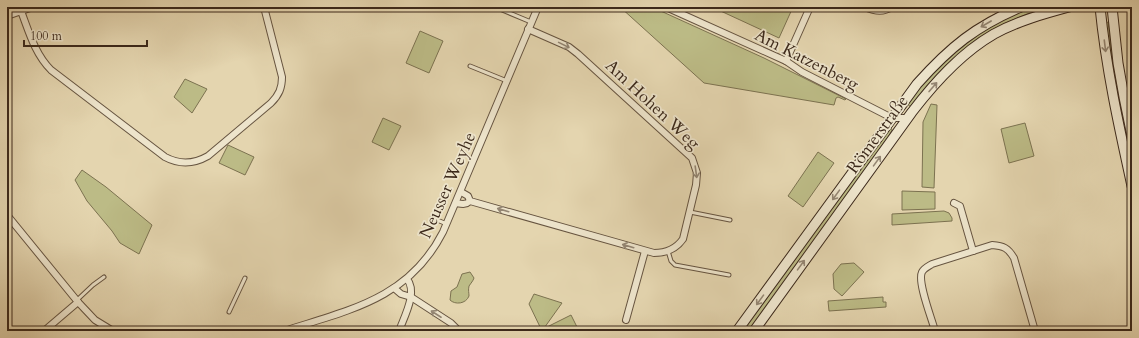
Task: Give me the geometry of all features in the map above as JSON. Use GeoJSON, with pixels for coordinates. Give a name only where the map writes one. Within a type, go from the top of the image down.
{"type":"FeatureCollection","features":[{"type":"Feature","properties":{"kind":"main road","name":"Römerstraße"},"geometry":{"type":"LineString","coordinates":[[737,331],[917,84],[946,53],[963,39],[986,24],[1021,7]]}},
{"type":"Feature","properties":{"kind":"main road","name":"Römerstraße"},"geometry":{"type":"LineString","coordinates":[[754,331],[908,118],[944,74],[958,60],[993,35],[1012,25],[1046,13],[1069,7]]}},
{"type":"Feature","properties":{"kind":"main road"},"geometry":{"type":"LineString","coordinates":[[1100,7],[1111,88],[1132,186]]}},
{"type":"Feature","properties":{"kind":"main road"},"geometry":{"type":"LineString","coordinates":[[1112,7],[1118,63],[1132,136]]}},
{"type":"Feature","properties":{"kind":"street"},"geometry":{"type":"LineString","coordinates":[[7,16],[33,7]]}},
{"type":"Feature","properties":{"kind":"street"},"geometry":{"type":"LineString","coordinates":[[21,11],[36,51],[43,62],[51,70],[165,157],[180,163],[189,163],[196,162],[208,156],[276,98],[280,91],[282,77],[264,7]]}},
{"type":"Feature","properties":{"kind":"street","name":"Neusser Weyhe"},"geometry":{"type":"LineString","coordinates":[[284,331],[362,306],[407,279],[424,262],[434,249],[447,224],[538,7]]}},
{"type":"Feature","properties":{"kind":"street","name":"Am Katzenberg"},"geometry":{"type":"LineString","coordinates":[[666,7],[786,61],[802,72],[892,118],[908,118]]}},
{"type":"Feature","properties":{"kind":"street"},"geometry":{"type":"LineString","coordinates":[[786,61],[810,7]]}},
{"type":"Feature","properties":{"kind":"street"},"geometry":{"type":"LineString","coordinates":[[865,7],[882,11],[892,7]]}},
{"type":"Feature","properties":{"kind":"street","name":"Am Hohen Weg"},"geometry":{"type":"LineString","coordinates":[[528,29],[569,47],[578,54],[692,158],[696,166],[697,178],[690,212],[682,239],[676,247],[668,251]]}},
{"type":"Feature","properties":{"kind":"street"},"geometry":{"type":"LineString","coordinates":[[892,118],[897,134]]}},
{"type":"Feature","properties":{"kind":"street"},"geometry":{"type":"LineString","coordinates":[[461,192],[468,196],[470,201]]}},
{"type":"Feature","properties":{"kind":"street"},"geometry":{"type":"LineString","coordinates":[[456,203],[466,204],[470,201],[645,251],[654,253],[668,251]]}},
{"type":"Feature","properties":{"kind":"street"},"geometry":{"type":"LineString","coordinates":[[954,203],[960,206],[973,251]]}},
{"type":"Feature","properties":{"kind":"street"},"geometry":{"type":"LineString","coordinates":[[7,215],[77,302],[95,320],[113,331]]}},
{"type":"Feature","properties":{"kind":"street"},"geometry":{"type":"LineString","coordinates":[[935,331],[922,288],[922,272],[932,264],[992,245],[1006,248],[1014,258],[1035,331]]}},
{"type":"Feature","properties":{"kind":"street"},"geometry":{"type":"LineString","coordinates":[[626,320],[645,251]]}},
{"type":"Feature","properties":{"kind":"street"},"geometry":{"type":"LineString","coordinates":[[399,331],[411,298],[411,286],[407,279]]}},
{"type":"Feature","properties":{"kind":"street"},"geometry":{"type":"LineString","coordinates":[[394,288],[401,294],[411,298],[450,323],[459,331]]}},
{"type":"Feature","properties":{"kind":"street"},"geometry":{"type":"LineString","coordinates":[[44,331],[77,302]]}},
{"type":"Feature","properties":{"kind":"lane"},"geometry":{"type":"LineString","coordinates":[[495,7],[531,22]]}},
{"type":"Feature","properties":{"kind":"lane"},"geometry":{"type":"LineString","coordinates":[[470,66],[507,81]]}},
{"type":"Feature","properties":{"kind":"lane"},"geometry":{"type":"LineString","coordinates":[[690,212],[730,220]]}},
{"type":"Feature","properties":{"kind":"lane"},"geometry":{"type":"LineString","coordinates":[[432,218],[447,224]]}},
{"type":"Feature","properties":{"kind":"lane"},"geometry":{"type":"LineString","coordinates":[[668,251],[671,260],[675,265],[729,275]]}},
{"type":"Feature","properties":{"kind":"lane"},"geometry":{"type":"LineString","coordinates":[[77,302],[93,285],[104,277]]}},
{"type":"Feature","properties":{"kind":"lane"},"geometry":{"type":"LineString","coordinates":[[229,312],[245,278]]}},
{"type":"Feature","properties":{"kind":"shaded area"},"geometry":{"type":"Polygon","coordinates":[[[620,7],[652,7],[764,58],[846,99],[836,98],[834,105],[704,83],[620,7]]]}},
{"type":"Feature","properties":{"kind":"shaded area"},"geometry":{"type":"Polygon","coordinates":[[[712,7],[793,7],[779,38],[712,7]]]}},
{"type":"Feature","properties":{"kind":"shaded area"},"geometry":{"type":"Polygon","coordinates":[[[1034,7],[1053,7],[1027,14],[991,31],[953,59],[936,76],[911,107],[907,104],[935,71],[973,36],[1016,13],[1034,7]]]}},
{"type":"Feature","properties":{"kind":"shaded area"},"geometry":{"type":"Polygon","coordinates":[[[1108,22],[1116,90],[1122,109],[1132,155],[1132,170],[1115,92],[1106,23],[1108,22]]]}},
{"type":"Feature","properties":{"kind":"shaded area"},"geometry":{"type":"Polygon","coordinates":[[[420,31],[443,41],[429,73],[406,63],[420,31]]]}},
{"type":"Feature","properties":{"kind":"shaded area"},"geometry":{"type":"Polygon","coordinates":[[[185,79],[207,89],[192,113],[174,97],[185,79]]]}},
{"type":"Feature","properties":{"kind":"shaded area"},"geometry":{"type":"Polygon","coordinates":[[[931,104],[937,105],[934,188],[922,187],[923,122],[931,104]]]}},
{"type":"Feature","properties":{"kind":"shaded area"},"geometry":{"type":"Polygon","coordinates":[[[383,118],[401,126],[389,150],[372,142],[383,118]]]}},
{"type":"Feature","properties":{"kind":"shaded area"},"geometry":{"type":"Polygon","coordinates":[[[1025,123],[1034,156],[1009,163],[1001,129],[1025,123]]]}},
{"type":"Feature","properties":{"kind":"shaded area"},"geometry":{"type":"Polygon","coordinates":[[[890,128],[892,130],[886,141],[749,331],[743,331],[890,128]]]}},
{"type":"Feature","properties":{"kind":"shaded area"},"geometry":{"type":"Polygon","coordinates":[[[228,145],[254,157],[245,175],[219,163],[228,145]]]}},
{"type":"Feature","properties":{"kind":"shaded area"},"geometry":{"type":"Polygon","coordinates":[[[818,152],[834,163],[803,207],[788,196],[818,152]]]}},
{"type":"Feature","properties":{"kind":"shaded area"},"geometry":{"type":"Polygon","coordinates":[[[82,170],[106,187],[152,225],[139,254],[120,243],[87,201],[75,180],[82,170]]]}},
{"type":"Feature","properties":{"kind":"shaded area"},"geometry":{"type":"Polygon","coordinates":[[[902,191],[935,192],[935,209],[902,210],[902,191]]]}},
{"type":"Feature","properties":{"kind":"shaded area"},"geometry":{"type":"Polygon","coordinates":[[[944,211],[949,213],[952,221],[892,225],[892,214],[944,211]]]}},
{"type":"Feature","properties":{"kind":"shaded area"},"geometry":{"type":"Polygon","coordinates":[[[854,263],[864,272],[842,296],[834,289],[833,274],[841,264],[854,263]]]}},
{"type":"Feature","properties":{"kind":"shaded area"},"geometry":{"type":"Polygon","coordinates":[[[470,272],[474,278],[469,286],[468,299],[460,303],[452,302],[450,300],[451,291],[457,287],[462,274],[470,272]]]}},
{"type":"Feature","properties":{"kind":"shaded area"},"geometry":{"type":"Polygon","coordinates":[[[534,294],[562,303],[542,331],[529,304],[534,294]]]}},
{"type":"Feature","properties":{"kind":"shaded area"},"geometry":{"type":"Polygon","coordinates":[[[883,297],[883,302],[886,302],[886,307],[829,311],[828,301],[883,297]]]}},
{"type":"Feature","properties":{"kind":"shaded area"},"geometry":{"type":"Polygon","coordinates":[[[571,315],[579,331],[549,331],[547,327],[571,315]]]}}]}
